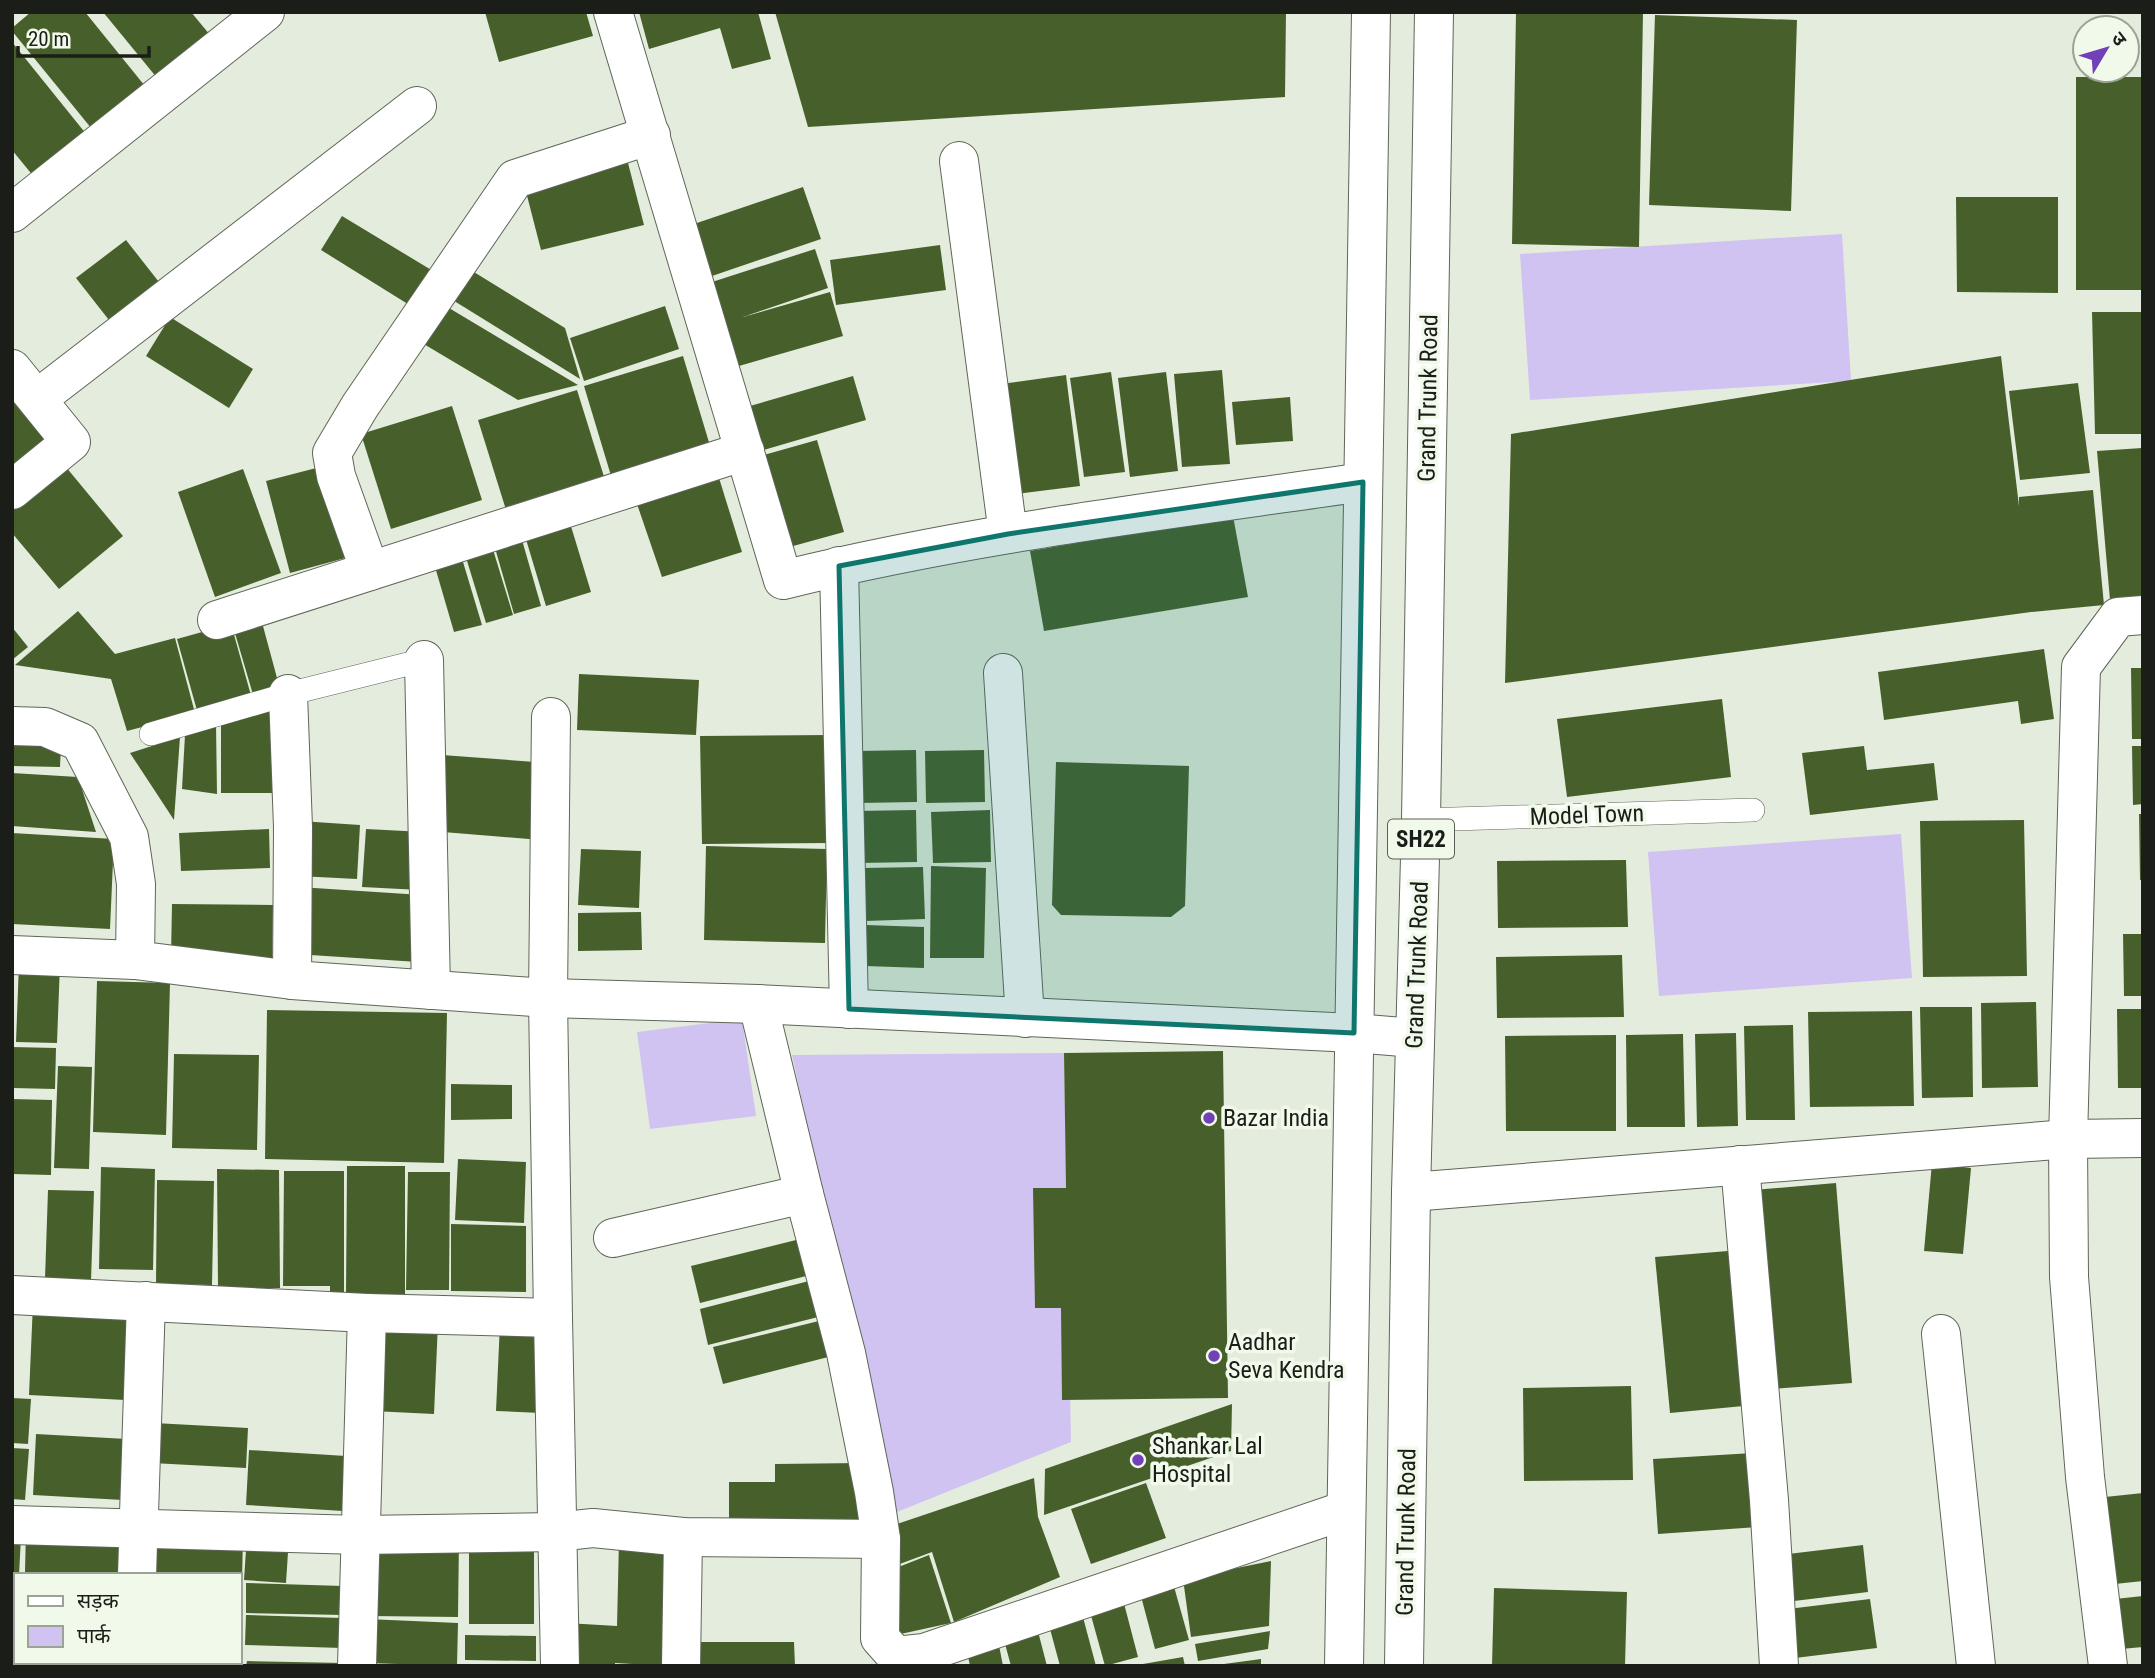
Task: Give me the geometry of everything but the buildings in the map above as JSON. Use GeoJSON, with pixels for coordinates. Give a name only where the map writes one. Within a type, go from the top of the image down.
{"type":"FeatureCollection","features":[{"type":"Feature","properties":{"kind":"main road"},"geometry":{"type":"LineString","coordinates":[[12,213],[265,12]]}},
{"type":"Feature","properties":{"kind":"main road"},"geometry":{"type":"LineString","coordinates":[[613,12],[783,580],[839,566],[1008,534],[1363,482]]}},
{"type":"Feature","properties":{"kind":"main road","name":"SH22"},"geometry":{"type":"LineString","coordinates":[[1343,1666],[1371,12]]}},
{"type":"Feature","properties":{"kind":"main road","name":"Grand Trunk Road"},"geometry":{"type":"LineString","coordinates":[[1405,1666],[1411,1192],[1421,820],[1434,12]]}},
{"type":"Feature","properties":{"kind":"main road"},"geometry":{"type":"LineString","coordinates":[[12,490],[71,442],[19,379],[416,106]]}},
{"type":"Feature","properties":{"kind":"main road"},"geometry":{"type":"LineString","coordinates":[[370,571],[336,476],[332,453],[360,406],[515,179],[651,135]]}},
{"type":"Feature","properties":{"kind":"main road"},"geometry":{"type":"LineString","coordinates":[[959,161],[1008,534]]}},
{"type":"Feature","properties":{"kind":"main road"},"geometry":{"type":"LineString","coordinates":[[217,620],[745,451]]}},
{"type":"Feature","properties":{"kind":"main road"},"geometry":{"type":"LineString","coordinates":[[839,566],[849,1009]]}},
{"type":"Feature","properties":{"kind":"main road"},"geometry":{"type":"LineString","coordinates":[[2108,1666],[2085,1477],[2069,1277],[2068,1139],[2081,667],[2118,617],[2143,615]]}},
{"type":"Feature","properties":{"kind":"main road"},"geometry":{"type":"LineString","coordinates":[[424,660],[431,990]]}},
{"type":"Feature","properties":{"kind":"main road"},"geometry":{"type":"LineString","coordinates":[[1003,673],[1025,1018]]}},
{"type":"Feature","properties":{"kind":"main road"},"geometry":{"type":"LineString","coordinates":[[288,694],[293,827],[292,980]]}},
{"type":"Feature","properties":{"kind":"main road"},"geometry":{"type":"LineString","coordinates":[[551,717],[548,998],[560,1666]]}},
{"type":"Feature","properties":{"kind":"main road"},"geometry":{"type":"LineString","coordinates":[[12,726],[45,727],[80,741],[129,837],[136,884],[135,960]]}},
{"type":"Feature","properties":{"kind":"main road"},"geometry":{"type":"LineString","coordinates":[[12,955],[135,960],[292,980],[548,998],[758,1004],[1415,1038]]}},
{"type":"Feature","properties":{"kind":"main road"},"geometry":{"type":"LineString","coordinates":[[758,1004],[846,1353],[881,1539],[880,1638],[897,1656],[924,1653],[1346,1510]]}},
{"type":"Feature","properties":{"kind":"main road"},"geometry":{"type":"LineString","coordinates":[[1411,1192],[2068,1139],[2143,1138]]}},
{"type":"Feature","properties":{"kind":"main road"},"geometry":{"type":"LineString","coordinates":[[1740,1165],[1768,1487],[1779,1666]]}},
{"type":"Feature","properties":{"kind":"main road"},"geometry":{"type":"LineString","coordinates":[[613,1238],[804,1194]]}},
{"type":"Feature","properties":{"kind":"main road"},"geometry":{"type":"LineString","coordinates":[[12,1295],[367,1313],[553,1318]]}},
{"type":"Feature","properties":{"kind":"main road"},"geometry":{"type":"LineString","coordinates":[[137,1573],[146,1301]]}},
{"type":"Feature","properties":{"kind":"main road"},"geometry":{"type":"LineString","coordinates":[[357,1666],[367,1313]]}},
{"type":"Feature","properties":{"kind":"main road"},"geometry":{"type":"LineString","coordinates":[[1941,1334],[1976,1666]]}},
{"type":"Feature","properties":{"kind":"main road"},"geometry":{"type":"LineString","coordinates":[[12,1525],[360,1535],[556,1532],[593,1528],[683,1537],[881,1539]]}},
{"type":"Feature","properties":{"kind":"main road"},"geometry":{"type":"LineString","coordinates":[[681,1666],[683,1537]]}},
{"type":"Feature","properties":{"kind":"lane"},"geometry":{"type":"LineString","coordinates":[[151,734],[288,694],[424,660]]}},
{"type":"Feature","properties":{"kind":"lane","name":"Model Town"},"geometry":{"type":"LineString","coordinates":[[1421,820],[1754,810]]}},
{"type":"Feature","properties":{"kind":"highlighted area"},"geometry":{"type":"Polygon","coordinates":[[[1363,482],[1354,1033],[849,1009],[839,566],[1008,534],[1363,482]]]}},
{"type":"Feature","properties":{"kind":"green space"},"geometry":{"type":"Polygon","coordinates":[[[1842,234],[1851,381],[1530,400],[1520,254],[1842,234]]]}},
{"type":"Feature","properties":{"kind":"green space"},"geometry":{"type":"Polygon","coordinates":[[[1901,834],[1912,978],[1659,996],[1648,852],[1901,834]]]}},
{"type":"Feature","properties":{"kind":"green space"},"geometry":{"type":"Polygon","coordinates":[[[742,1019],[756,1116],[650,1129],[637,1032],[742,1019]]]}},
{"type":"Feature","properties":{"kind":"green space"},"geometry":{"type":"Polygon","coordinates":[[[1064,1053],[1071,1442],[892,1514],[792,1055],[1064,1053]]]}},
{"type":"Feature","properties":{"kind":"place","name":"Bazar India"},"geometry":{"type":"Point","coordinates":[1209,1118]}},
{"type":"Feature","properties":{"kind":"place","name":"Aadhar Seva Kendra"},"geometry":{"type":"Point","coordinates":[1214,1356]}},
{"type":"Feature","properties":{"kind":"place","name":"Shankar Lal Hospital"},"geometry":{"type":"Point","coordinates":[1138,1460]}}]}
